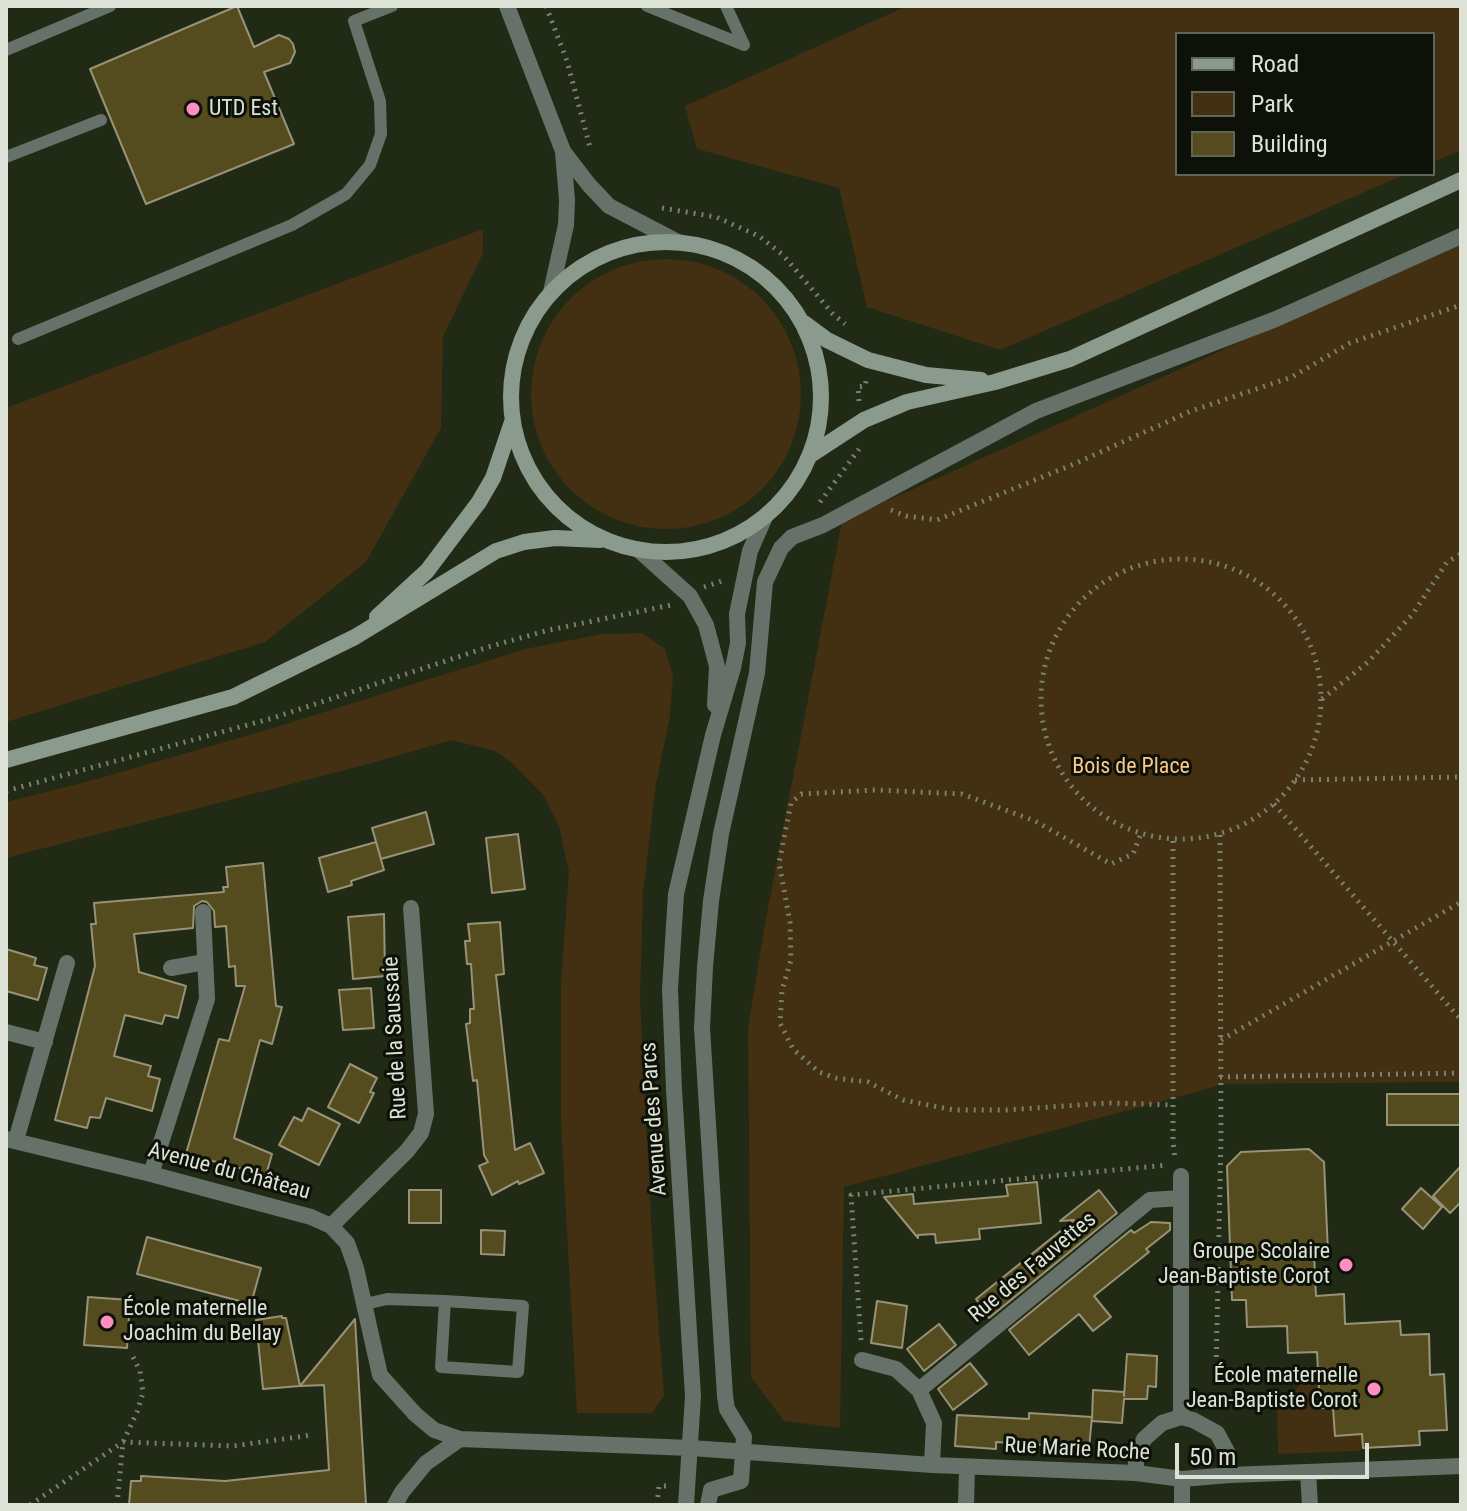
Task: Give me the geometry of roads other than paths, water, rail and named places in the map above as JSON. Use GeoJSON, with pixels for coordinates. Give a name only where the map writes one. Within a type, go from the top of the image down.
{"type":"FeatureCollection","features":[{"type":"Feature","properties":{"kind":"main road"},"geometry":{"type":"LineString","coordinates":[[809,456],[864,420],[907,402],[995,382],[1070,359],[1461,180]]}},
{"type":"Feature","properties":{"kind":"main road"},"geometry":{"type":"LineString","coordinates":[[678,242],[698,245],[740,260],[775,287],[801,321],[815,354],[819,373],[819,424],[809,456],[796,482],[764,519],[724,541],[703,548],[682,552],[640,551],[604,540],[569,519],[547,498],[530,473],[518,445],[512,421],[510,390],[519,345],[529,324],[551,292],[571,273],[606,253],[644,243],[678,242]]}},
{"type":"Feature","properties":{"kind":"main road"},"geometry":{"type":"LineString","coordinates":[[801,321],[827,340],[868,360],[926,375],[995,382]]}},
{"type":"Feature","properties":{"kind":"main road"},"geometry":{"type":"LineString","coordinates":[[355,637],[427,571],[464,525],[493,478],[512,421]]}},
{"type":"Feature","properties":{"kind":"main road"},"geometry":{"type":"LineString","coordinates":[[6,760],[233,697],[355,637],[496,551],[524,542],[555,538],[604,540]]}},
{"type":"Feature","properties":{"kind":"street"},"geometry":{"type":"LineString","coordinates":[[507,6],[563,151],[609,206],[678,242]]}},
{"type":"Feature","properties":{"kind":"street"},"geometry":{"type":"LineString","coordinates":[[551,292],[566,225],[563,151]]}},
{"type":"Feature","properties":{"kind":"street"},"geometry":{"type":"LineString","coordinates":[[708,1505],[711,1490],[741,1481],[744,1437],[727,1409],[725,1396],[702,1013],[717,861],[733,774],[757,673],[765,582],[781,548],[792,537],[823,525],[1036,411],[1276,319],[1461,236]]}},
{"type":"Feature","properties":{"kind":"street","name":"Avenue des Parcs"},"geometry":{"type":"LineString","coordinates":[[686,1505],[693,1396],[670,989],[676,894],[713,735],[733,668],[743,580],[750,551],[764,519]]}},
{"type":"Feature","properties":{"kind":"street","name":"Avenue des Parcs"},"geometry":{"type":"LineString","coordinates":[[640,551],[690,596],[706,625],[717,666],[713,735]]}},
{"type":"Feature","properties":{"kind":"street","name":"Rue de la Saussaie"},"geometry":{"type":"LineString","coordinates":[[331,1226],[407,1151],[421,1133],[426,1114],[411,908]]}},
{"type":"Feature","properties":{"kind":"street"},"geometry":{"type":"LineString","coordinates":[[151,1174],[207,999],[203,912]]}},
{"type":"Feature","properties":{"kind":"street"},"geometry":{"type":"LineString","coordinates":[[171,968],[205,962]]}},
{"type":"Feature","properties":{"kind":"street"},"geometry":{"type":"LineString","coordinates":[[11,1140],[45,1042],[67,963]]}},
{"type":"Feature","properties":{"kind":"street"},"geometry":{"type":"LineString","coordinates":[[6,1032],[45,1042]]}},
{"type":"Feature","properties":{"kind":"street","name":"Avenue du Château"},"geometry":{"type":"LineString","coordinates":[[11,1140],[311,1217],[331,1226],[347,1243],[365,1304],[380,1375],[434,1430],[460,1439],[691,1448]]}},
{"type":"Feature","properties":{"kind":"street"},"geometry":{"type":"LineString","coordinates":[[1181,1176],[1181,1417]]}},
{"type":"Feature","properties":{"kind":"street","name":"Rue des Fauvettes"},"geometry":{"type":"LineString","coordinates":[[919,1390],[1150,1200],[1181,1198]]}},
{"type":"Feature","properties":{"kind":"street"},"geometry":{"type":"LineString","coordinates":[[862,1360],[896,1369],[919,1390],[934,1423],[932,1465]]}},
{"type":"Feature","properties":{"kind":"street"},"geometry":{"type":"LineString","coordinates":[[1136,1473],[1136,1460],[1144,1439],[1162,1423],[1181,1417],[1217,1433],[1229,1455],[1230,1475]]}},
{"type":"Feature","properties":{"kind":"street"},"geometry":{"type":"LineString","coordinates":[[395,1505],[426,1463],[460,1439]]}},
{"type":"Feature","properties":{"kind":"street","name":"Rue Marie Roche"},"geometry":{"type":"LineString","coordinates":[[691,1448],[967,1467],[1136,1473],[1182,1479],[1461,1466]]}},
{"type":"Feature","properties":{"kind":"street"},"geometry":{"type":"LineString","coordinates":[[966,1505],[967,1467]]}},
{"type":"Feature","properties":{"kind":"street"},"geometry":{"type":"LineString","coordinates":[[1308,1472],[1310,1505]]}},
{"type":"Feature","properties":{"kind":"street"},"geometry":{"type":"LineString","coordinates":[[1182,1479],[1182,1505]]}},
{"type":"Feature","properties":{"kind":"lane"},"geometry":{"type":"LineString","coordinates":[[6,50],[110,6]]}},
{"type":"Feature","properties":{"kind":"lane"},"geometry":{"type":"LineString","coordinates":[[18,339],[292,225],[346,194],[370,165],[381,134],[380,101],[354,21],[365,11],[392,6]]}},
{"type":"Feature","properties":{"kind":"lane"},"geometry":{"type":"LineString","coordinates":[[647,6],[744,45],[726,6]]}},
{"type":"Feature","properties":{"kind":"lane"},"geometry":{"type":"LineString","coordinates":[[679,20],[685,6]]}},
{"type":"Feature","properties":{"kind":"lane"},"geometry":{"type":"LineString","coordinates":[[6,157],[101,120]]}},
{"type":"Feature","properties":{"kind":"lane"},"geometry":{"type":"LineString","coordinates":[[365,1304],[387,1299],[445,1301],[523,1306],[518,1372],[441,1367],[445,1301]]}},
{"type":"Feature","properties":{"kind":"place","name":"UTD Est"},"geometry":{"type":"Point","coordinates":[193,109]}},
{"type":"Feature","properties":{"kind":"place","name":"Groupe Scolaire Jean-Baptiste Corot"},"geometry":{"type":"Point","coordinates":[1346,1265]}},
{"type":"Feature","properties":{"kind":"place","name":"École maternelle Joachim du Bellay"},"geometry":{"type":"Point","coordinates":[107,1322]}},
{"type":"Feature","properties":{"kind":"place","name":"École maternelle Jean-Baptiste Corot"},"geometry":{"type":"Point","coordinates":[1374,1389]}},
{"type":"Feature","properties":{"kind":"park label","name":"Bois de Place"},"geometry":{"type":"Point","coordinates":[1131,767]}}]}
